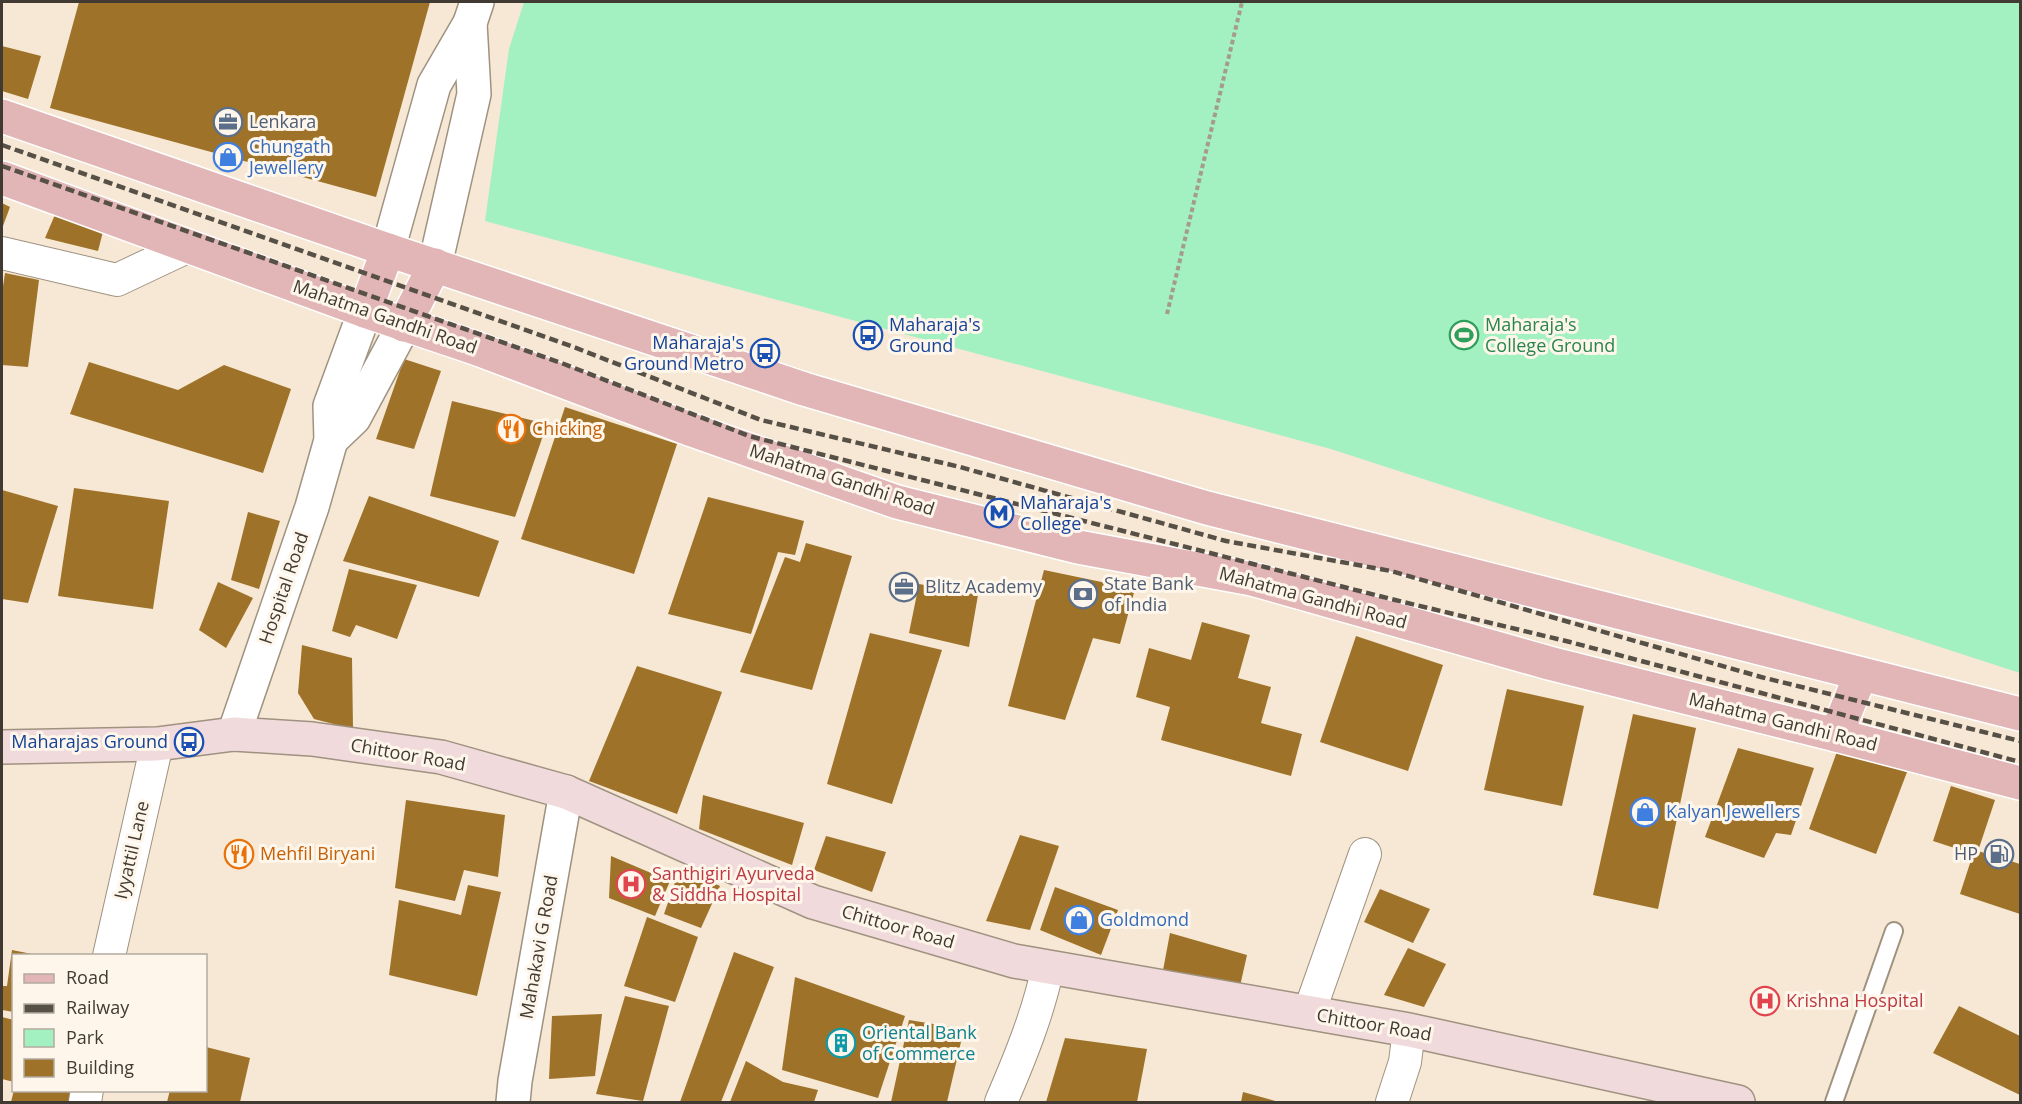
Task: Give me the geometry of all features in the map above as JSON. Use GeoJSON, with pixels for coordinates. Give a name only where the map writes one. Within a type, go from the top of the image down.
{"type":"FeatureCollection","features":[{"type":"Feature","properties":{"kind":"main road"},"geometry":{"type":"LineString","coordinates":[[2,116],[388,250],[804,389],[1207,508],[2020,714]]}},
{"type":"Feature","properties":{"kind":"main road","name":"Mahatma Gandhi Road"},"geometry":{"type":"LineString","coordinates":[[2,178],[364,311],[475,348],[692,430],[897,502],[1078,547],[1252,579],[1549,663],[2020,783]]}},
{"type":"Feature","properties":{"kind":"main road"},"geometry":{"type":"LineString","coordinates":[[364,311],[388,250]]}},
{"type":"Feature","properties":{"kind":"main road"},"geometry":{"type":"LineString","coordinates":[[404,325],[435,265]]}},
{"type":"Feature","properties":{"kind":"main road"},"geometry":{"type":"LineString","coordinates":[[1836,735],[1861,674]]}},
{"type":"Feature","properties":{"kind":"main road","name":"Chittoor Road"},"geometry":{"type":"LineString","coordinates":[[2,747],[157,744],[234,734],[312,739],[441,757],[566,792],[813,902],[1014,961],[1409,1030],[1728,1101]]}},
{"type":"Feature","properties":{"kind":"street"},"geometry":{"type":"LineString","coordinates":[[388,250],[434,85],[474,12]]}},
{"type":"Feature","properties":{"kind":"street"},"geometry":{"type":"LineString","coordinates":[[435,265],[474,94],[474,12]]}},
{"type":"Feature","properties":{"kind":"street"},"geometry":{"type":"LineString","coordinates":[[2,253],[117,280],[189,246]]}},
{"type":"Feature","properties":{"kind":"street","name":"Hospital Road"},"geometry":{"type":"LineString","coordinates":[[234,734],[312,507],[331,440],[330,406],[364,311]]}},
{"type":"Feature","properties":{"kind":"street"},"geometry":{"type":"LineString","coordinates":[[331,440],[354,418],[404,325]]}},
{"type":"Feature","properties":{"kind":"street","name":"Iyyattil Lane"},"geometry":{"type":"LineString","coordinates":[[109,954],[157,744]]}},
{"type":"Feature","properties":{"kind":"street","name":"Mahakavi G Road"},"geometry":{"type":"LineString","coordinates":[[513,1102],[566,792]]}},
{"type":"Feature","properties":{"kind":"street"},"geometry":{"type":"LineString","coordinates":[[1309,1013],[1365,854]]}},
{"type":"Feature","properties":{"kind":"street"},"geometry":{"type":"LineString","coordinates":[[1002,1102],[1032,1027],[1048,967]]}},
{"type":"Feature","properties":{"kind":"street"},"geometry":{"type":"LineString","coordinates":[[1392,1102],[1405,1062],[1409,1030]]}},
{"type":"Feature","properties":{"kind":"lane"},"geometry":{"type":"LineString","coordinates":[[1834,1102],[1894,931]]}},
{"type":"Feature","properties":{"kind":"path"},"geometry":{"type":"LineString","coordinates":[[1167,314],[1242,2]]}},
{"type":"Feature","properties":{"kind":"green space","name":"Maharaja's College Ground"},"geometry":{"type":"Polygon","coordinates":[[[524,2],[2020,2],[2020,673],[1331,449],[485,221],[509,49],[524,2]]]}},
{"type":"Feature","properties":{"kind":"building"},"geometry":{"type":"Polygon","coordinates":[[[79,2],[430,2],[376,197],[50,108],[79,2]]]}},
{"type":"Feature","properties":{"kind":"building"},"geometry":{"type":"Polygon","coordinates":[[[2,46],[41,56],[28,99],[2,91],[2,46]]]}},
{"type":"Feature","properties":{"kind":"building"},"geometry":{"type":"Polygon","coordinates":[[[2,203],[10,207],[3,226],[2,225],[2,203]]]}},
{"type":"Feature","properties":{"kind":"building"},"geometry":{"type":"Polygon","coordinates":[[[57,210],[105,224],[98,251],[45,238],[57,210]]]}},
{"type":"Feature","properties":{"kind":"building"},"geometry":{"type":"Polygon","coordinates":[[[5,273],[39,280],[28,367],[2,365],[2,293],[5,273]]]}},
{"type":"Feature","properties":{"kind":"building"},"geometry":{"type":"Polygon","coordinates":[[[404,359],[441,371],[414,449],[376,439],[404,359]]]}},
{"type":"Feature","properties":{"kind":"building"},"geometry":{"type":"Polygon","coordinates":[[[89,362],[178,390],[224,365],[291,389],[263,473],[70,414],[89,362]]]}},
{"type":"Feature","properties":{"kind":"building"},"geometry":{"type":"Polygon","coordinates":[[[452,401],[547,424],[515,517],[430,496],[452,401]]]}},
{"type":"Feature","properties":{"kind":"building"},"geometry":{"type":"Polygon","coordinates":[[[565,407],[677,444],[634,574],[521,539],[565,407]]]}},
{"type":"Feature","properties":{"kind":"building"},"geometry":{"type":"Polygon","coordinates":[[[74,488],[169,501],[153,609],[58,596],[74,488]]]}},
{"type":"Feature","properties":{"kind":"building"},"geometry":{"type":"Polygon","coordinates":[[[2,490],[58,506],[28,603],[2,599],[2,490]]]}},
{"type":"Feature","properties":{"kind":"building"},"geometry":{"type":"Polygon","coordinates":[[[369,496],[499,541],[479,597],[343,561],[369,496]]]}},
{"type":"Feature","properties":{"kind":"building"},"geometry":{"type":"Polygon","coordinates":[[[708,497],[804,521],[795,555],[778,552],[751,634],[668,614],[708,497]]]}},
{"type":"Feature","properties":{"kind":"building"},"geometry":{"type":"Polygon","coordinates":[[[248,512],[280,521],[259,589],[231,580],[248,512]]]}},
{"type":"Feature","properties":{"kind":"building"},"geometry":{"type":"Polygon","coordinates":[[[806,543],[852,556],[812,690],[740,672],[785,557],[800,562],[806,543]]]}},
{"type":"Feature","properties":{"kind":"building"},"geometry":{"type":"Polygon","coordinates":[[[349,569],[417,585],[397,639],[356,625],[350,637],[332,631],[349,569]]]}},
{"type":"Feature","properties":{"kind":"building"},"geometry":{"type":"Polygon","coordinates":[[[1044,570],[1135,589],[1120,644],[1093,638],[1065,720],[1008,706],[1044,570]]]}},
{"type":"Feature","properties":{"kind":"building"},"geometry":{"type":"Polygon","coordinates":[[[218,582],[253,598],[226,648],[199,630],[218,582]]]}},
{"type":"Feature","properties":{"kind":"building"},"geometry":{"type":"Polygon","coordinates":[[[919,584],[978,595],[969,647],[909,633],[919,584]]]}},
{"type":"Feature","properties":{"kind":"building"},"geometry":{"type":"Polygon","coordinates":[[[1202,622],[1250,635],[1238,678],[1271,687],[1261,723],[1302,734],[1291,776],[1161,740],[1170,707],[1136,697],[1149,648],[1191,660],[1202,622]]]}},
{"type":"Feature","properties":{"kind":"building"},"geometry":{"type":"Polygon","coordinates":[[[870,633],[942,650],[892,804],[827,784],[870,633]]]}},
{"type":"Feature","properties":{"kind":"building"},"geometry":{"type":"Polygon","coordinates":[[[1356,636],[1443,665],[1408,771],[1320,742],[1356,636]]]}},
{"type":"Feature","properties":{"kind":"building"},"geometry":{"type":"Polygon","coordinates":[[[302,645],[352,658],[353,729],[314,719],[298,693],[302,645]]]}},
{"type":"Feature","properties":{"kind":"building"},"geometry":{"type":"Polygon","coordinates":[[[637,666],[722,692],[677,814],[589,781],[637,666]]]}},
{"type":"Feature","properties":{"kind":"building"},"geometry":{"type":"Polygon","coordinates":[[[1507,689],[1584,706],[1562,806],[1484,790],[1507,689]]]}},
{"type":"Feature","properties":{"kind":"building","name":"Kalyan Jewellers"},"geometry":{"type":"Polygon","coordinates":[[[1633,714],[1696,728],[1658,909],[1593,895],[1633,714]]]}},
{"type":"Feature","properties":{"kind":"building"},"geometry":{"type":"Polygon","coordinates":[[[1839,746],[1907,772],[1876,854],[1809,829],[1839,746]]]}},
{"type":"Feature","properties":{"kind":"building"},"geometry":{"type":"Polygon","coordinates":[[[1738,748],[1814,768],[1791,835],[1776,833],[1764,858],[1705,837],[1738,748]]]}},
{"type":"Feature","properties":{"kind":"building"},"geometry":{"type":"Polygon","coordinates":[[[1951,786],[1995,800],[1978,851],[2020,864],[2020,914],[1960,894],[1973,854],[1933,841],[1951,786]]]}},
{"type":"Feature","properties":{"kind":"building"},"geometry":{"type":"Polygon","coordinates":[[[703,795],[804,823],[792,865],[699,829],[703,795]]]}},
{"type":"Feature","properties":{"kind":"building"},"geometry":{"type":"Polygon","coordinates":[[[406,800],[505,815],[498,877],[464,870],[455,901],[395,888],[406,800]]]}},
{"type":"Feature","properties":{"kind":"building"},"geometry":{"type":"Polygon","coordinates":[[[1020,835],[1059,846],[1030,930],[986,921],[1020,835]]]}},
{"type":"Feature","properties":{"kind":"building"},"geometry":{"type":"Polygon","coordinates":[[[826,836],[886,852],[872,892],[814,870],[826,836]]]}},
{"type":"Feature","properties":{"kind":"building"},"geometry":{"type":"Polygon","coordinates":[[[611,856],[670,881],[655,916],[609,898],[611,856]]]}},
{"type":"Feature","properties":{"kind":"building"},"geometry":{"type":"Polygon","coordinates":[[[680,868],[720,886],[701,928],[664,914],[680,868]]]}},
{"type":"Feature","properties":{"kind":"building"},"geometry":{"type":"Polygon","coordinates":[[[468,885],[501,892],[477,996],[389,975],[399,900],[461,915],[468,885]]]}},
{"type":"Feature","properties":{"kind":"building","name":"Goldmond"},"geometry":{"type":"Polygon","coordinates":[[[1055,887],[1118,910],[1101,955],[1040,930],[1055,887]]]}},
{"type":"Feature","properties":{"kind":"building"},"geometry":{"type":"Polygon","coordinates":[[[1380,889],[1430,909],[1413,943],[1364,922],[1380,889]]]}},
{"type":"Feature","properties":{"kind":"building"},"geometry":{"type":"Polygon","coordinates":[[[647,917],[698,937],[675,1002],[624,986],[647,917]]]}},
{"type":"Feature","properties":{"kind":"building"},"geometry":{"type":"Polygon","coordinates":[[[1170,933],[1247,955],[1238,995],[1161,981],[1170,933]]]}},
{"type":"Feature","properties":{"kind":"building"},"geometry":{"type":"Polygon","coordinates":[[[1408,948],[1446,964],[1424,1007],[1384,995],[1408,948]]]}},
{"type":"Feature","properties":{"kind":"building"},"geometry":{"type":"Polygon","coordinates":[[[12,950],[32,954],[12,954],[12,1012],[2,1010],[2,986],[7,986],[12,950]]]}},
{"type":"Feature","properties":{"kind":"building"},"geometry":{"type":"Polygon","coordinates":[[[734,952],[774,967],[721,1102],[680,1102],[734,952]]]}},
{"type":"Feature","properties":{"kind":"building","name":"Oriental Bank of Commerce"},"geometry":{"type":"Polygon","coordinates":[[[795,977],[905,1016],[878,1098],[782,1070],[795,977]]]}},
{"type":"Feature","properties":{"kind":"building"},"geometry":{"type":"Polygon","coordinates":[[[625,996],[669,1006],[643,1101],[596,1094],[625,996]]]}},
{"type":"Feature","properties":{"kind":"building"},"geometry":{"type":"Polygon","coordinates":[[[1959,1006],[2020,1036],[2020,1095],[1933,1053],[1959,1006]]]}},
{"type":"Feature","properties":{"kind":"building"},"geometry":{"type":"Polygon","coordinates":[[[602,1014],[595,1076],[549,1079],[552,1016],[602,1014]]]}},
{"type":"Feature","properties":{"kind":"building"},"geometry":{"type":"Polygon","coordinates":[[[2,1017],[12,1020],[12,1082],[2,1079],[2,1017]]]}},
{"type":"Feature","properties":{"kind":"building"},"geometry":{"type":"Polygon","coordinates":[[[909,1020],[964,1029],[947,1102],[891,1102],[909,1020]]]}},
{"type":"Feature","properties":{"kind":"building"},"geometry":{"type":"Polygon","coordinates":[[[1065,1038],[1147,1049],[1137,1102],[1046,1102],[1065,1038]]]}},
{"type":"Feature","properties":{"kind":"building"},"geometry":{"type":"Polygon","coordinates":[[[207,1047],[250,1058],[240,1102],[167,1102],[170,1092],[207,1092],[207,1047]]]}},
{"type":"Feature","properties":{"kind":"building"},"geometry":{"type":"Polygon","coordinates":[[[746,1061],[783,1082],[818,1090],[814,1102],[730,1102],[746,1061]]]}},
{"type":"Feature","properties":{"kind":"building"},"geometry":{"type":"Polygon","coordinates":[[[14,1092],[82,1092],[79,1102],[11,1102],[14,1092]]]}},
{"type":"Feature","properties":{"kind":"building"},"geometry":{"type":"Polygon","coordinates":[[[1243,1092],[1279,1102],[1241,1102],[1243,1092]]]}},
{"type":"Feature","properties":{"kind":"railway"},"geometry":{"type":"LineString","coordinates":[[2,145],[571,346],[761,420],[960,467],[1226,541],[1391,571],[1761,677],[2020,741]]}},
{"type":"Feature","properties":{"kind":"railway"},"geometry":{"type":"LineString","coordinates":[[2,166],[564,364],[749,436],[1395,600],[1570,642],[2020,762]]}},
{"type":"Feature","properties":{"kind":"place","name":"Lenkara"},"geometry":{"type":"Point","coordinates":[228,122]}},
{"type":"Feature","properties":{"kind":"place","name":"Chungath Jewellery"},"geometry":{"type":"Point","coordinates":[228,157]}},
{"type":"Feature","properties":{"kind":"place","name":"Maharaja's Ground"},"geometry":{"type":"Point","coordinates":[868,335]}},
{"type":"Feature","properties":{"kind":"place","name":"Maharaja's College Ground"},"geometry":{"type":"Point","coordinates":[1464,335]}},
{"type":"Feature","properties":{"kind":"place","name":"Maharaja's Ground Metro"},"geometry":{"type":"Point","coordinates":[765,353]}},
{"type":"Feature","properties":{"kind":"place","name":"Chicking"},"geometry":{"type":"Point","coordinates":[511,429]}},
{"type":"Feature","properties":{"kind":"place","name":"Maharaja's College"},"geometry":{"type":"Point","coordinates":[999,513]}},
{"type":"Feature","properties":{"kind":"place","name":"Blitz Academy"},"geometry":{"type":"Point","coordinates":[904,587]}},
{"type":"Feature","properties":{"kind":"place","name":"State Bank of India"},"geometry":{"type":"Point","coordinates":[1083,594]}},
{"type":"Feature","properties":{"kind":"place","name":"Maharajas Ground"},"geometry":{"type":"Point","coordinates":[189,742]}},
{"type":"Feature","properties":{"kind":"place","name":"Kalyan Jewellers"},"geometry":{"type":"Point","coordinates":[1645,812]}},
{"type":"Feature","properties":{"kind":"place","name":"Mehfil Biryani"},"geometry":{"type":"Point","coordinates":[239,854]}},
{"type":"Feature","properties":{"kind":"place","name":"HP"},"geometry":{"type":"Point","coordinates":[1999,854]}},
{"type":"Feature","properties":{"kind":"place","name":"Santhigiri Ayurveda & Siddha Hospital"},"geometry":{"type":"Point","coordinates":[631,884]}},
{"type":"Feature","properties":{"kind":"place","name":"Goldmond"},"geometry":{"type":"Point","coordinates":[1079,920]}},
{"type":"Feature","properties":{"kind":"place","name":"Krishna Hospital"},"geometry":{"type":"Point","coordinates":[1765,1001]}},
{"type":"Feature","properties":{"kind":"place","name":"Oriental Bank of Commerce"},"geometry":{"type":"Point","coordinates":[841,1043]}}]}
